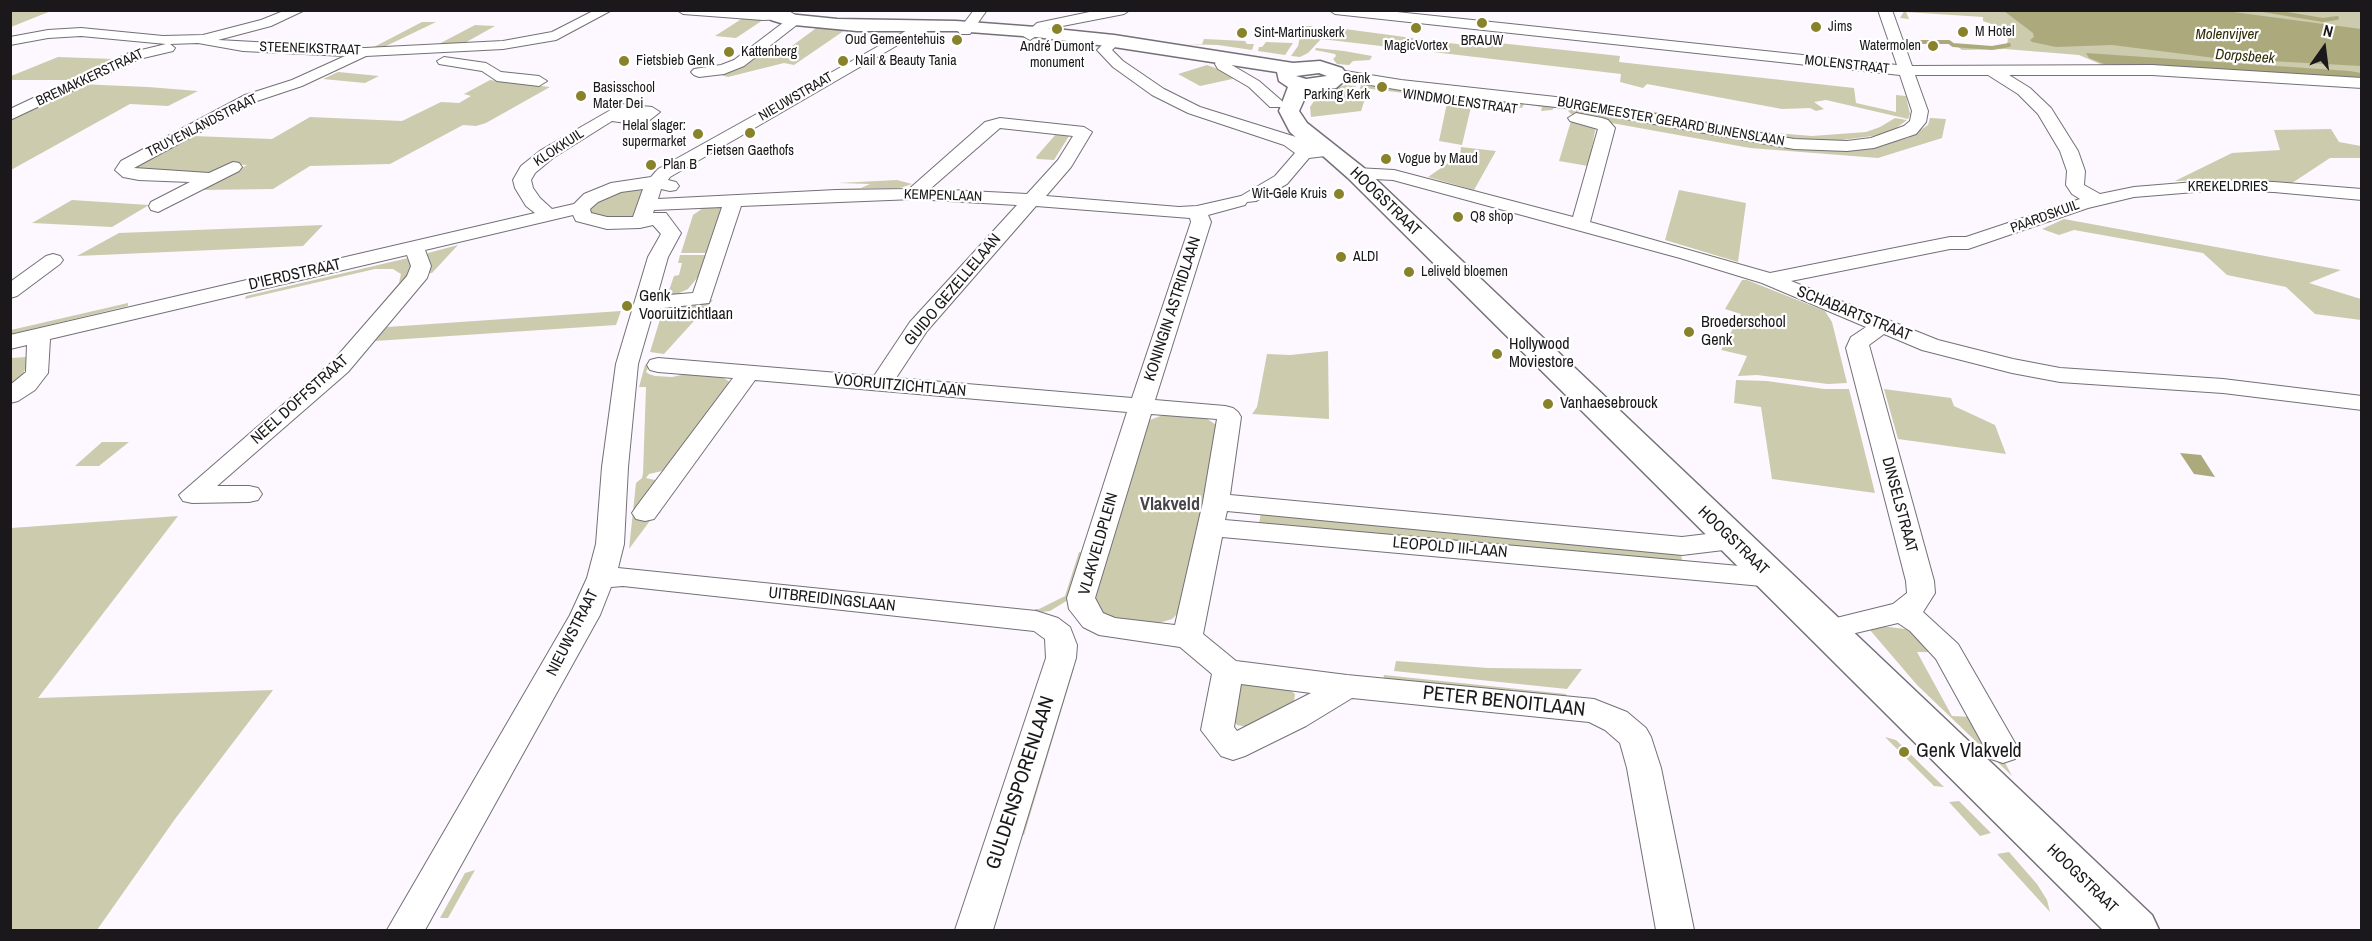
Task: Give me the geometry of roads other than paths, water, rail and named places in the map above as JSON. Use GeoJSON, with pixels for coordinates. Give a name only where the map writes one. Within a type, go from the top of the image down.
{"type":"FeatureCollection","features":[{"type":"Feature","properties":{"kind":"main road"},"geometry":{"type":"LineString","coordinates":[[787,16],[837,24],[909,30],[966,29],[1102,39],[1231,60],[1311,78]]}},
{"type":"Feature","properties":{"kind":"main road"},"geometry":{"type":"LineString","coordinates":[[1289,110],[1299,89],[1311,78]]}},
{"type":"Feature","properties":{"kind":"main road","name":"HOOGSTRAAT"},"geometry":{"type":"LineString","coordinates":[[1289,110],[1305,134],[1344,162],[2135,930]]}},
{"type":"Feature","properties":{"kind":"street"},"geometry":{"type":"LineString","coordinates":[[203,39],[267,23],[299,10]]}},
{"type":"Feature","properties":{"kind":"street","name":"STEENEIKSTRAAT"},"geometry":{"type":"LineString","coordinates":[[10,41],[48,34],[81,33],[168,40],[203,39],[211,43],[243,47],[365,51],[435,49],[542,40],[571,31],[606,10]]}},
{"type":"Feature","properties":{"kind":"street"},"geometry":{"type":"LineString","coordinates":[[683,10],[787,16]]}},
{"type":"Feature","properties":{"kind":"street"},"geometry":{"type":"LineString","coordinates":[[966,29],[981,10]]}},
{"type":"Feature","properties":{"kind":"street"},"geometry":{"type":"LineString","coordinates":[[1033,34],[1053,23],[1124,10]]}},
{"type":"Feature","properties":{"kind":"street","name":"MOLENSTRAAT"},"geometry":{"type":"LineString","coordinates":[[1335,10],[1907,71],[2152,70],[2361,83]]}},
{"type":"Feature","properties":{"kind":"street"},"geometry":{"type":"LineString","coordinates":[[1885,10],[1907,71]]}},
{"type":"Feature","properties":{"kind":"street"},"geometry":{"type":"LineString","coordinates":[[699,72],[724,69],[738,63],[787,16]]}},
{"type":"Feature","properties":{"kind":"street","name":"NIEUWSTRAAT"},"geometry":{"type":"LineString","coordinates":[[406,930],[585,615],[601,578],[610,544],[625,373],[644,303],[663,247],[653,232],[656,203],[679,170],[695,156],[909,30]]}},
{"type":"Feature","properties":{"kind":"street"},"geometry":{"type":"LineString","coordinates":[[1102,39],[1104,50],[1114,61],[1158,92],[1194,110],[1296,144],[1304,153],[1344,162]]}},
{"type":"Feature","properties":{"kind":"street","name":"BREMAKKERSTRAAT"},"geometry":{"type":"LineString","coordinates":[[10,115],[148,51],[180,47],[243,47]]}},
{"type":"Feature","properties":{"kind":"street"},"geometry":{"type":"LineString","coordinates":[[435,49],[431,53],[432,58],[437,61],[476,64],[486,67],[497,76],[539,81]]}},
{"type":"Feature","properties":{"kind":"street","name":"TRUYENLANDSTRAAT"},"geometry":{"type":"LineString","coordinates":[[212,178],[139,175],[124,170],[127,165],[251,98],[297,83],[365,51]]}},
{"type":"Feature","properties":{"kind":"street"},"geometry":{"type":"LineString","coordinates":[[1231,60],[1222,64],[1289,110]]}},
{"type":"Feature","properties":{"kind":"street","name":"BURGEMEESTER GERARD BIJNENSLAAN"},"geometry":{"type":"LineString","coordinates":[[1311,78],[1401,85],[1758,140],[1802,145],[1847,146],[1874,143],[1894,137],[1916,126],[1920,111],[1907,71]]}},
{"type":"Feature","properties":{"kind":"street","name":"PAARDSKUIL"},"geometry":{"type":"LineString","coordinates":[[1993,72],[2024,91],[2045,111],[2068,151],[2076,171],[2075,185],[2096,200]]}},
{"type":"Feature","properties":{"kind":"street","name":"WINDMOLENSTRAAT"},"geometry":{"type":"LineString","coordinates":[[1363,90],[1561,109],[1608,128],[1579,224]]}},
{"type":"Feature","properties":{"kind":"street"},"geometry":{"type":"LineString","coordinates":[[1241,125],[1289,110]]}},
{"type":"Feature","properties":{"kind":"street","name":"KLOKKUIL"},"geometry":{"type":"LineString","coordinates":[[548,214],[533,202],[524,188],[522,180],[527,170],[547,154],[609,116]]}},
{"type":"Feature","properties":{"kind":"street","name":"GUIDO GEZELLELAAN"},"geometry":{"type":"LineString","coordinates":[[881,384],[918,327],[1065,163],[1084,132],[1000,123],[991,125],[914,194]]}},
{"type":"Feature","properties":{"kind":"street","name":"KEMPENLAAN"},"geometry":{"type":"LineString","coordinates":[[656,203],[914,194],[1031,200],[1179,213],[1198,212],[1244,199],[1281,180],[1304,153]]}},
{"type":"Feature","properties":{"kind":"street","name":"SCHABARTSTRAAT"},"geometry":{"type":"LineString","coordinates":[[1344,162],[1579,224],[1768,279],[1930,345],[1972,357],[2060,375],[2223,386],[2361,403]]}},
{"type":"Feature","properties":{"kind":"street","name":"TRUYENLANDSTRAAT"},"geometry":{"type":"LineString","coordinates":[[158,206],[233,167]]}},
{"type":"Feature","properties":{"kind":"street","name":"D'IERDSTRAAT"},"geometry":{"type":"LineString","coordinates":[[10,342],[580,208],[591,198],[604,192],[635,183],[656,203]]}},
{"type":"Feature","properties":{"kind":"street","name":"KREKELDRIES"},"geometry":{"type":"LineString","coordinates":[[2096,200],[2134,192],[2219,185],[2284,187],[2361,195]]}},
{"type":"Feature","properties":{"kind":"street"},"geometry":{"type":"LineString","coordinates":[[644,303],[702,298],[734,200]]}},
{"type":"Feature","properties":{"kind":"street","name":"PAARDSKUIL"},"geometry":{"type":"LineString","coordinates":[[1768,279],[1950,243],[1968,243],[2096,200]]}},
{"type":"Feature","properties":{"kind":"street"},"geometry":{"type":"LineString","coordinates":[[580,208],[583,217],[597,221],[656,203]]}},
{"type":"Feature","properties":{"kind":"street","name":"KONINGIN ASTRIDLAAN"},"geometry":{"type":"LineString","coordinates":[[1141,406],[1201,222],[1198,212]]}},
{"type":"Feature","properties":{"kind":"street","name":"PAARDSKUIL"},"geometry":{"type":"LineString","coordinates":[[1792,288],[1821,278],[1963,250],[1968,243]]}},
{"type":"Feature","properties":{"kind":"street","name":"NEEL DOFFSTRAAT"},"geometry":{"type":"LineString","coordinates":[[249,495],[192,495],[340,367],[417,278],[421,266],[414,248]]}},
{"type":"Feature","properties":{"kind":"street"},"geometry":{"type":"LineString","coordinates":[[10,292],[53,260]]}},
{"type":"Feature","properties":{"kind":"street","name":"DINSELSTRAAT"},"geometry":{"type":"LineString","coordinates":[[1881,326],[1859,342],[1857,348],[1920,581],[1921,593],[1916,603],[1902,612]]}},
{"type":"Feature","properties":{"kind":"street"},"geometry":{"type":"LineString","coordinates":[[10,396],[27,385],[37,373],[39,335]]}},
{"type":"Feature","properties":{"kind":"street","name":"VOORUITZICHTLAAN"},"geometry":{"type":"LineString","coordinates":[[658,365],[1141,406]]}},
{"type":"Feature","properties":{"kind":"street"},"geometry":{"type":"LineString","coordinates":[[645,513],[659,477],[749,373]]}},
{"type":"Feature","properties":{"kind":"street"},"geometry":{"type":"LineString","coordinates":[[1141,406],[1225,413],[1229,417],[1213,514],[1188,637],[1228,670],[1217,730],[1233,747],[1295,717],[1347,686]]}},
{"type":"Feature","properties":{"kind":"street","name":"VLAKVELDPLEIN"},"geometry":{"type":"LineString","coordinates":[[1141,406],[1081,598],[1084,609],[1093,620],[1109,628],[1188,637]]}},
{"type":"Feature","properties":{"kind":"street","name":"LEOPOLD III-LAAN"},"geometry":{"type":"LineString","coordinates":[[1213,514],[1685,559],[1773,578]]}},
{"type":"Feature","properties":{"kind":"street","name":"LEOPOLD III-LAAN"},"geometry":{"type":"LineString","coordinates":[[1685,559],[1732,540]]}},
{"type":"Feature","properties":{"kind":"street","name":"UITBREIDINGSLAAN"},"geometry":{"type":"LineString","coordinates":[[601,578],[623,577],[1036,621],[1048,625],[1059,634]]}},
{"type":"Feature","properties":{"kind":"street"},"geometry":{"type":"LineString","coordinates":[[1826,630],[1902,612],[1920,624],[1947,652],[2003,750]]}},
{"type":"Feature","properties":{"kind":"street","name":"GULDENSPORENLAAN"},"geometry":{"type":"LineString","coordinates":[[974,930],[1060,663],[1062,645],[1059,634]]}},
{"type":"Feature","properties":{"kind":"street","name":"PETER BENOITLAAN"},"geometry":{"type":"LineString","coordinates":[[1228,670],[1347,686],[1594,711],[1616,721],[1635,737],[1641,758],[1675,930]]}},
{"type":"Feature","properties":{"kind":"water","name":"Molenvijver"},"geometry":{"type":"Polygon","coordinates":[[[2004,11],[2226,11],[2361,29],[2361,66],[2215,58],[2112,45],[2056,47],[2032,42],[2030,40],[2034,37],[2033,33],[2004,11]]]}},
{"type":"Feature","properties":{"kind":"water"},"geometry":{"type":"Polygon","coordinates":[[[2086,53],[2350,71],[2361,73],[2361,78],[2104,64],[2089,58],[2086,53]]]}},
{"type":"Feature","properties":{"kind":"water"},"geometry":{"type":"Polygon","coordinates":[[[2180,453],[2201,455],[2215,477],[2194,474],[2180,453]]]}},
{"type":"Feature","properties":{"kind":"waterway"},"geometry":{"type":"LineString","coordinates":[[1932,10],[1944,10]]}},
{"type":"Feature","properties":{"kind":"waterway"},"geometry":{"type":"LineString","coordinates":[[2263,10],[2323,20],[2337,18]]}},
{"type":"Feature","properties":{"kind":"waterway","name":"Dorpsbeek"},"geometry":{"type":"LineString","coordinates":[[1906,42],[1949,42],[1953,45],[1992,48],[2009,45]]}},
{"type":"Feature","properties":{"kind":"place","name":"BRAUW"},"geometry":{"type":"Point","coordinates":[1482,23]}},
{"type":"Feature","properties":{"kind":"place","name":"Jims"},"geometry":{"type":"Point","coordinates":[1816,27]}},
{"type":"Feature","properties":{"kind":"place","name":"MagicVortex"},"geometry":{"type":"Point","coordinates":[1416,28]}},
{"type":"Feature","properties":{"kind":"place","name":"André Dumont monument"},"geometry":{"type":"Point","coordinates":[1057,29]}},
{"type":"Feature","properties":{"kind":"place","name":"M Hotel"},"geometry":{"type":"Point","coordinates":[1963,32]}},
{"type":"Feature","properties":{"kind":"place","name":"Sint-Martinuskerk"},"geometry":{"type":"Point","coordinates":[1242,33]}},
{"type":"Feature","properties":{"kind":"place","name":"Oud Gemeentehuis"},"geometry":{"type":"Point","coordinates":[957,40]}},
{"type":"Feature","properties":{"kind":"place","name":"Watermolen"},"geometry":{"type":"Point","coordinates":[1933,46]}},
{"type":"Feature","properties":{"kind":"place","name":"Kattenberg"},"geometry":{"type":"Point","coordinates":[729,52]}},
{"type":"Feature","properties":{"kind":"place","name":"Fietsbieb Genk"},"geometry":{"type":"Point","coordinates":[624,61]}},
{"type":"Feature","properties":{"kind":"place","name":"Nail & Beauty Tania"},"geometry":{"type":"Point","coordinates":[843,61]}},
{"type":"Feature","properties":{"kind":"place","name":"Genk Parking Kerk"},"geometry":{"type":"Point","coordinates":[1382,87]}},
{"type":"Feature","properties":{"kind":"place","name":"Basisschool Mater Dei"},"geometry":{"type":"Point","coordinates":[581,96]}},
{"type":"Feature","properties":{"kind":"place","name":"Fietsen Gaethofs"},"geometry":{"type":"Point","coordinates":[750,133]}},
{"type":"Feature","properties":{"kind":"place","name":"Helal slager: supermarket"},"geometry":{"type":"Point","coordinates":[698,134]}},
{"type":"Feature","properties":{"kind":"place","name":"Vogue by Maud"},"geometry":{"type":"Point","coordinates":[1386,159]}},
{"type":"Feature","properties":{"kind":"place","name":"Plan B"},"geometry":{"type":"Point","coordinates":[651,165]}},
{"type":"Feature","properties":{"kind":"place","name":"Wit-Gele Kruis"},"geometry":{"type":"Point","coordinates":[1339,194]}},
{"type":"Feature","properties":{"kind":"place","name":"Q8 shop"},"geometry":{"type":"Point","coordinates":[1458,217]}},
{"type":"Feature","properties":{"kind":"place","name":"ALDI"},"geometry":{"type":"Point","coordinates":[1341,257]}},
{"type":"Feature","properties":{"kind":"place","name":"Leliveld bloemen"},"geometry":{"type":"Point","coordinates":[1409,272]}},
{"type":"Feature","properties":{"kind":"place","name":"Genk Vooruitzichtlaan"},"geometry":{"type":"Point","coordinates":[627,306]}},
{"type":"Feature","properties":{"kind":"place","name":"Broederschool Genk"},"geometry":{"type":"Point","coordinates":[1689,332]}},
{"type":"Feature","properties":{"kind":"place","name":"Hollywood Moviestore"},"geometry":{"type":"Point","coordinates":[1497,354]}},
{"type":"Feature","properties":{"kind":"place","name":"Vanhaesebrouck"},"geometry":{"type":"Point","coordinates":[1548,404]}},
{"type":"Feature","properties":{"kind":"place","name":"Genk Vlakveld"},"geometry":{"type":"Point","coordinates":[1904,752]}},
{"type":"Feature","properties":{"kind":"district","name":"Vlakveld"},"geometry":{"type":"Point","coordinates":[1170,505]}}]}
